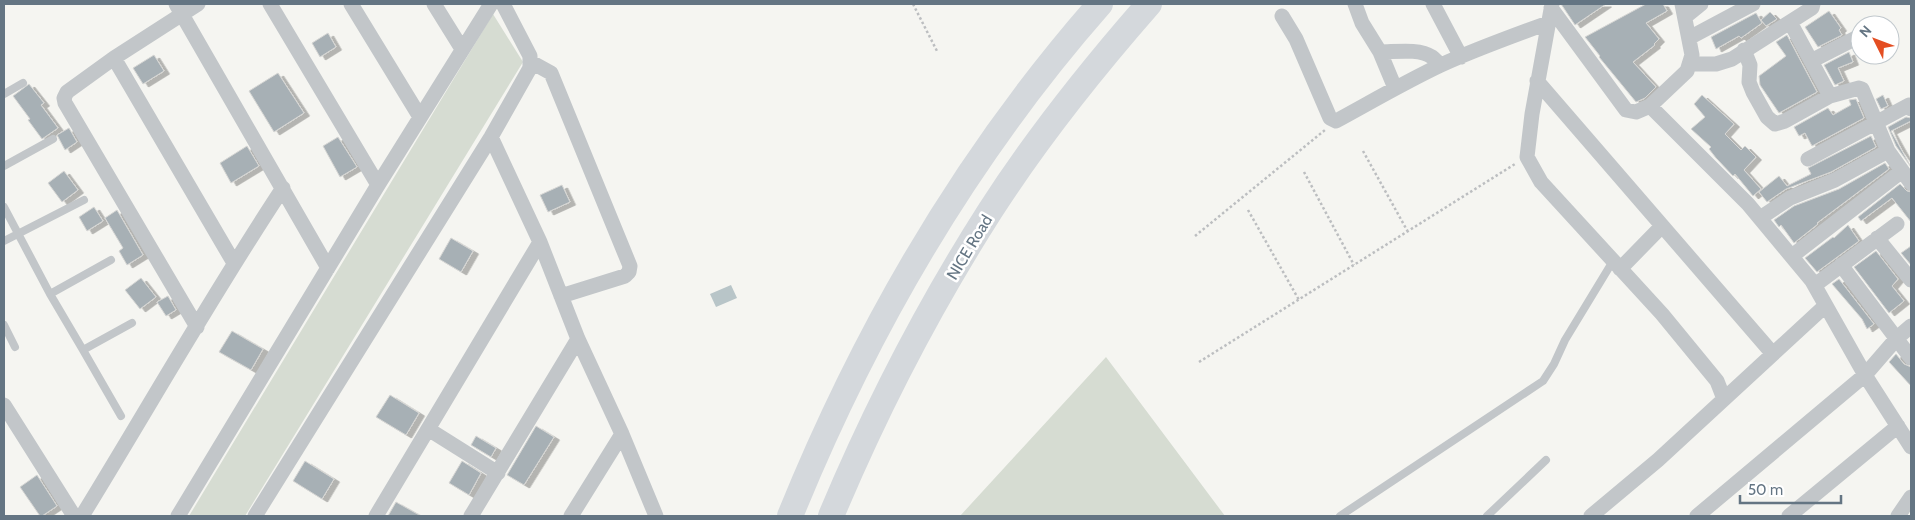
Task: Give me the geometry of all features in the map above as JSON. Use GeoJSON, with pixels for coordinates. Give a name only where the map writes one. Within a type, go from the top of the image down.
{"type":"FeatureCollection","features":[{"type":"Feature","properties":{"kind":"highway"},"geometry":{"type":"LineString","coordinates":[[790,516],[837,408],[916,260],[971,171],[1014,110],[1100,4]]}},
{"type":"Feature","properties":{"kind":"highway","name":"NICE Road"},"geometry":{"type":"LineString","coordinates":[[831,516],[885,396],[948,281],[990,211],[1051,125],[1120,36],[1149,4]]}},
{"type":"Feature","properties":{"kind":"street"},"geometry":{"type":"LineString","coordinates":[[197,326],[65,103],[64,98],[67,92],[179,9],[198,4]]}},
{"type":"Feature","properties":{"kind":"street"},"geometry":{"type":"LineString","coordinates":[[270,4],[378,185]]}},
{"type":"Feature","properties":{"kind":"street"},"geometry":{"type":"LineString","coordinates":[[351,4],[420,117]]}},
{"type":"Feature","properties":{"kind":"street"},"geometry":{"type":"LineString","coordinates":[[434,4],[462,49]]}},
{"type":"Feature","properties":{"kind":"street"},"geometry":{"type":"LineString","coordinates":[[178,516],[378,185],[491,4]]}},
{"type":"Feature","properties":{"kind":"street"},"geometry":{"type":"LineString","coordinates":[[255,516],[491,137],[530,68],[530,56],[503,4]]}},
{"type":"Feature","properties":{"kind":"street"},"geometry":{"type":"LineString","coordinates":[[1355,4],[1362,23],[1380,52],[1395,88]]}},
{"type":"Feature","properties":{"kind":"street"},"geometry":{"type":"LineString","coordinates":[[1433,4],[1461,57]]}},
{"type":"Feature","properties":{"kind":"street"},"geometry":{"type":"LineString","coordinates":[[1550,11],[1626,110],[1636,112],[1650,106],[1686,71],[1692,55],[1683,10],[1701,4]]}},
{"type":"Feature","properties":{"kind":"street"},"geometry":{"type":"LineString","coordinates":[[1689,38],[1753,4]]}},
{"type":"Feature","properties":{"kind":"street"},"geometry":{"type":"LineString","coordinates":[[1689,64],[1716,64],[1732,59],[1812,8],[1814,4]]}},
{"type":"Feature","properties":{"kind":"street"},"geometry":{"type":"LineString","coordinates":[[179,9],[328,268]]}},
{"type":"Feature","properties":{"kind":"street"},"geometry":{"type":"LineString","coordinates":[[1282,16],[1296,39],[1330,118],[1336,121],[1395,88],[1461,57],[1550,11]]}},
{"type":"Feature","properties":{"kind":"street"},"geometry":{"type":"LineString","coordinates":[[1550,11],[1537,81],[1527,157],[1541,182],[1662,314],[1717,381],[1724,399]]}},
{"type":"Feature","properties":{"kind":"street"},"geometry":{"type":"LineString","coordinates":[[1790,22],[1830,96]]}},
{"type":"Feature","properties":{"kind":"street"},"geometry":{"type":"LineString","coordinates":[[1811,61],[1850,41]]}},
{"type":"Feature","properties":{"kind":"street"},"geometry":{"type":"LineString","coordinates":[[1744,50],[1750,65],[1749,82],[1753,92],[1767,117],[1775,124],[1785,121],[1830,96],[1859,88],[1862,89],[1888,151],[1911,183]]}},
{"type":"Feature","properties":{"kind":"street"},"geometry":{"type":"LineString","coordinates":[[1380,52],[1422,54],[1432,57],[1441,66]]}},
{"type":"Feature","properties":{"kind":"street"},"geometry":{"type":"LineString","coordinates":[[114,58],[234,263]]}},
{"type":"Feature","properties":{"kind":"street"},"geometry":{"type":"LineString","coordinates":[[531,62],[551,73],[630,266],[629,272],[625,276],[561,296]]}},
{"type":"Feature","properties":{"kind":"street"},"geometry":{"type":"LineString","coordinates":[[1537,81],[1773,354]]}},
{"type":"Feature","properties":{"kind":"street"},"geometry":{"type":"LineString","coordinates":[[1808,159],[1909,105],[1911,109]]}},
{"type":"Feature","properties":{"kind":"street"},"geometry":{"type":"LineString","coordinates":[[1650,106],[1748,204],[1815,285],[1865,375],[1911,447]]}},
{"type":"Feature","properties":{"kind":"street"},"geometry":{"type":"LineString","coordinates":[[491,137],[540,242],[578,339],[622,434],[656,516]]}},
{"type":"Feature","properties":{"kind":"street"},"geometry":{"type":"LineString","coordinates":[[1760,218],[1790,198],[1835,180],[1888,151]]}},
{"type":"Feature","properties":{"kind":"street"},"geometry":{"type":"LineString","coordinates":[[1792,256],[1902,171]]}},
{"type":"Feature","properties":{"kind":"street"},"geometry":{"type":"LineString","coordinates":[[82,516],[234,263],[283,188]]}},
{"type":"Feature","properties":{"kind":"street"},"geometry":{"type":"LineString","coordinates":[[1815,285],[1897,224]]}},
{"type":"Feature","properties":{"kind":"street"},"geometry":{"type":"LineString","coordinates":[[1617,265],[1662,226]]}},
{"type":"Feature","properties":{"kind":"street"},"geometry":{"type":"LineString","coordinates":[[1877,238],[1911,280]]}},
{"type":"Feature","properties":{"kind":"street"},"geometry":{"type":"LineString","coordinates":[[376,516],[540,242]]}},
{"type":"Feature","properties":{"kind":"street"},"geometry":{"type":"LineString","coordinates":[[1841,265],[1911,358]]}},
{"type":"Feature","properties":{"kind":"street"},"geometry":{"type":"LineString","coordinates":[[1591,516],[1658,460],[1825,306]]}},
{"type":"Feature","properties":{"kind":"street"},"geometry":{"type":"LineString","coordinates":[[1700,515],[1865,375],[1897,338],[1911,326]]}},
{"type":"Feature","properties":{"kind":"street"},"geometry":{"type":"LineString","coordinates":[[471,516],[578,339]]}},
{"type":"Feature","properties":{"kind":"street"},"geometry":{"type":"LineString","coordinates":[[4,406],[74,516]]}},
{"type":"Feature","properties":{"kind":"street"},"geometry":{"type":"LineString","coordinates":[[1789,516],[1898,426]]}},
{"type":"Feature","properties":{"kind":"street"},"geometry":{"type":"LineString","coordinates":[[428,429],[498,473]]}},
{"type":"Feature","properties":{"kind":"street"},"geometry":{"type":"LineString","coordinates":[[571,516],[622,434]]}},
{"type":"Feature","properties":{"kind":"street"},"geometry":{"type":"LineString","coordinates":[[1898,516],[1911,497]]}},
{"type":"Feature","properties":{"kind":"lane"},"geometry":{"type":"LineString","coordinates":[[4,94],[22,83]]}},
{"type":"Feature","properties":{"kind":"lane"},"geometry":{"type":"LineString","coordinates":[[4,166],[52,139]]}},
{"type":"Feature","properties":{"kind":"lane"},"geometry":{"type":"LineString","coordinates":[[4,241],[84,200]]}},
{"type":"Feature","properties":{"kind":"lane"},"geometry":{"type":"LineString","coordinates":[[4,207],[50,294],[121,416]]}},
{"type":"Feature","properties":{"kind":"lane"},"geometry":{"type":"LineString","coordinates":[[50,294],[111,260]]}},
{"type":"Feature","properties":{"kind":"lane"},"geometry":{"type":"LineString","coordinates":[[1340,516],[1543,381],[1554,364],[1565,340],[1617,265]]}},
{"type":"Feature","properties":{"kind":"lane"},"geometry":{"type":"LineString","coordinates":[[83,350],[132,323]]}},
{"type":"Feature","properties":{"kind":"lane"},"geometry":{"type":"LineString","coordinates":[[4,325],[15,347]]}},
{"type":"Feature","properties":{"kind":"lane"},"geometry":{"type":"LineString","coordinates":[[1487,516],[1546,460]]}},
{"type":"Feature","properties":{"kind":"path"},"geometry":{"type":"LineString","coordinates":[[913,4],[938,53]]}},
{"type":"Feature","properties":{"kind":"path"},"geometry":{"type":"LineString","coordinates":[[1195,236],[1336,121]]}},
{"type":"Feature","properties":{"kind":"path"},"geometry":{"type":"LineString","coordinates":[[1363,151],[1408,232]]}},
{"type":"Feature","properties":{"kind":"path"},"geometry":{"type":"LineString","coordinates":[[1199,362],[1527,157]]}},
{"type":"Feature","properties":{"kind":"path"},"geometry":{"type":"LineString","coordinates":[[1304,172],[1354,265]]}},
{"type":"Feature","properties":{"kind":"path"},"geometry":{"type":"LineString","coordinates":[[1248,210],[1299,300]]}},
{"type":"Feature","properties":{"kind":"shaded area"},"geometry":{"type":"Polygon","coordinates":[[[493,14],[523,62],[245,516],[189,516],[493,14]]]}},
{"type":"Feature","properties":{"kind":"shaded area"},"geometry":{"type":"Polygon","coordinates":[[[731,285],[737,298],[716,307],[710,294],[731,285]]]}},
{"type":"Feature","properties":{"kind":"shaded area"},"geometry":{"type":"Polygon","coordinates":[[[1106,357],[1225,516],[960,516],[1106,357]]]}},
{"type":"Feature","properties":{"kind":"building"},"geometry":{"type":"Polygon","coordinates":[[[1561,4],[1606,4],[1575,25],[1561,4]]]}},
{"type":"Feature","properties":{"kind":"building"},"geometry":{"type":"Polygon","coordinates":[[[1646,4],[1663,4],[1667,11],[1646,23],[1659,39],[1655,45],[1633,62],[1656,87],[1645,98],[1636,102],[1585,37],[1646,4]]]}},
{"type":"Feature","properties":{"kind":"building"},"geometry":{"type":"Polygon","coordinates":[[[1829,11],[1841,28],[1839,30],[1842,35],[1818,47],[1805,27],[1829,11]]]}},
{"type":"Feature","properties":{"kind":"building"},"geometry":{"type":"Polygon","coordinates":[[[1770,12],[1777,19],[1766,26],[1761,20],[1770,12]]]}},
{"type":"Feature","properties":{"kind":"building"},"geometry":{"type":"Polygon","coordinates":[[[1756,13],[1762,23],[1741,38],[1739,36],[1716,49],[1711,37],[1756,13]]]}},
{"type":"Feature","properties":{"kind":"building"},"geometry":{"type":"Polygon","coordinates":[[[328,33],[336,47],[320,57],[312,43],[328,33]]]}},
{"type":"Feature","properties":{"kind":"building"},"geometry":{"type":"Polygon","coordinates":[[[1787,35],[1817,92],[1779,113],[1760,85],[1759,76],[1786,56],[1776,42],[1787,35]]]}},
{"type":"Feature","properties":{"kind":"building"},"geometry":{"type":"Polygon","coordinates":[[[1849,52],[1850,63],[1838,68],[1844,81],[1835,85],[1824,65],[1849,52]]]}},
{"type":"Feature","properties":{"kind":"building"},"geometry":{"type":"Polygon","coordinates":[[[154,55],[164,71],[143,84],[133,68],[154,55]]]}},
{"type":"Feature","properties":{"kind":"building"},"geometry":{"type":"Polygon","coordinates":[[[278,73],[304,113],[274,132],[249,91],[278,73]]]}},
{"type":"Feature","properties":{"kind":"building"},"geometry":{"type":"Polygon","coordinates":[[[29,84],[44,103],[41,105],[58,128],[42,139],[13,96],[29,84]]]}},
{"type":"Feature","properties":{"kind":"building"},"geometry":{"type":"Polygon","coordinates":[[[1702,95],[1734,124],[1725,134],[1741,150],[1745,146],[1756,157],[1744,170],[1761,189],[1753,196],[1735,174],[1733,176],[1716,158],[1709,149],[1711,147],[1691,129],[1705,117],[1694,104],[1702,95]]]}},
{"type":"Feature","properties":{"kind":"building"},"geometry":{"type":"Polygon","coordinates":[[[1883,95],[1888,106],[1881,109],[1876,99],[1883,95]]]}},
{"type":"Feature","properties":{"kind":"building"},"geometry":{"type":"Polygon","coordinates":[[[1856,99],[1864,118],[1812,146],[1805,133],[1799,136],[1794,127],[1828,108],[1833,115],[1851,105],[1849,100],[1856,99]]]}},
{"type":"Feature","properties":{"kind":"building"},"geometry":{"type":"Polygon","coordinates":[[[1906,117],[1911,118],[1911,121],[1891,131],[1911,167],[1896,146],[1888,127],[1906,117]]]}},
{"type":"Feature","properties":{"kind":"building"},"geometry":{"type":"Polygon","coordinates":[[[69,128],[77,142],[65,150],[57,135],[69,128]]]}},
{"type":"Feature","properties":{"kind":"building"},"geometry":{"type":"Polygon","coordinates":[[[1871,136],[1876,147],[1831,172],[1786,189],[1767,202],[1759,192],[1779,176],[1787,186],[1811,174],[1808,168],[1871,136]]]}},
{"type":"Feature","properties":{"kind":"building"},"geometry":{"type":"Polygon","coordinates":[[[338,137],[357,167],[340,177],[323,146],[338,137]]]}},
{"type":"Feature","properties":{"kind":"building"},"geometry":{"type":"Polygon","coordinates":[[[247,146],[259,166],[231,183],[220,163],[247,146]]]}},
{"type":"Feature","properties":{"kind":"building"},"geometry":{"type":"Polygon","coordinates":[[[1885,163],[1889,169],[1817,223],[1794,243],[1781,225],[1779,227],[1774,220],[1794,206],[1839,189],[1885,163]]]}},
{"type":"Feature","properties":{"kind":"building"},"geometry":{"type":"Polygon","coordinates":[[[64,171],[78,190],[62,202],[48,183],[64,171]]]}},
{"type":"Feature","properties":{"kind":"building"},"geometry":{"type":"Polygon","coordinates":[[[1900,184],[1907,191],[1911,192],[1911,222],[1892,198],[1861,221],[1858,217],[1900,184]]]}},
{"type":"Feature","properties":{"kind":"building"},"geometry":{"type":"Polygon","coordinates":[[[562,185],[570,202],[548,212],[540,195],[562,185]]]}},
{"type":"Feature","properties":{"kind":"building"},"geometry":{"type":"Polygon","coordinates":[[[94,207],[103,221],[87,231],[79,217],[94,207]]]}},
{"type":"Feature","properties":{"kind":"building"},"geometry":{"type":"Polygon","coordinates":[[[117,210],[143,255],[127,265],[119,251],[123,248],[105,218],[117,210]]]}},
{"type":"Feature","properties":{"kind":"building"},"geometry":{"type":"Polygon","coordinates":[[[1848,225],[1859,241],[1817,272],[1805,258],[1834,238],[1848,225]]]}},
{"type":"Feature","properties":{"kind":"building"},"geometry":{"type":"Polygon","coordinates":[[[451,238],[473,251],[461,272],[439,259],[451,238]]]}},
{"type":"Feature","properties":{"kind":"building"},"geometry":{"type":"Polygon","coordinates":[[[1911,246],[1911,265],[1901,253],[1911,246]]]}},
{"type":"Feature","properties":{"kind":"building"},"geometry":{"type":"Polygon","coordinates":[[[1876,251],[1898,279],[1892,286],[1904,301],[1889,313],[1854,267],[1876,251]]]}},
{"type":"Feature","properties":{"kind":"building"},"geometry":{"type":"Polygon","coordinates":[[[141,278],[156,297],[140,309],[125,290],[141,278]]]}},
{"type":"Feature","properties":{"kind":"building"},"geometry":{"type":"Polygon","coordinates":[[[1839,279],[1874,324],[1867,329],[1862,319],[1832,284],[1839,279]]]}},
{"type":"Feature","properties":{"kind":"building"},"geometry":{"type":"Polygon","coordinates":[[[168,296],[176,310],[166,316],[157,302],[168,296]]]}},
{"type":"Feature","properties":{"kind":"building"},"geometry":{"type":"Polygon","coordinates":[[[232,331],[263,349],[251,370],[219,352],[232,331]]]}},
{"type":"Feature","properties":{"kind":"building"},"geometry":{"type":"Polygon","coordinates":[[[1896,354],[1904,364],[1911,367],[1911,386],[1889,362],[1896,354]]]}},
{"type":"Feature","properties":{"kind":"building"},"geometry":{"type":"Polygon","coordinates":[[[390,395],[419,413],[406,435],[376,417],[390,395]]]}},
{"type":"Feature","properties":{"kind":"building"},"geometry":{"type":"Polygon","coordinates":[[[536,426],[554,437],[524,485],[507,475],[536,426]]]}},
{"type":"Feature","properties":{"kind":"building"},"geometry":{"type":"Polygon","coordinates":[[[476,436],[496,448],[491,457],[471,445],[476,436]]]}},
{"type":"Feature","properties":{"kind":"building"},"geometry":{"type":"Polygon","coordinates":[[[305,461],[334,479],[322,499],[293,481],[305,461]]]}},
{"type":"Feature","properties":{"kind":"building"},"geometry":{"type":"Polygon","coordinates":[[[462,461],[481,473],[469,495],[449,483],[462,461]]]}},
{"type":"Feature","properties":{"kind":"building"},"geometry":{"type":"Polygon","coordinates":[[[37,475],[57,506],[42,516],[40,516],[20,487],[37,475]]]}},
{"type":"Feature","properties":{"kind":"building"},"geometry":{"type":"Polygon","coordinates":[[[396,502],[421,516],[388,516],[396,502]]]}}]}
